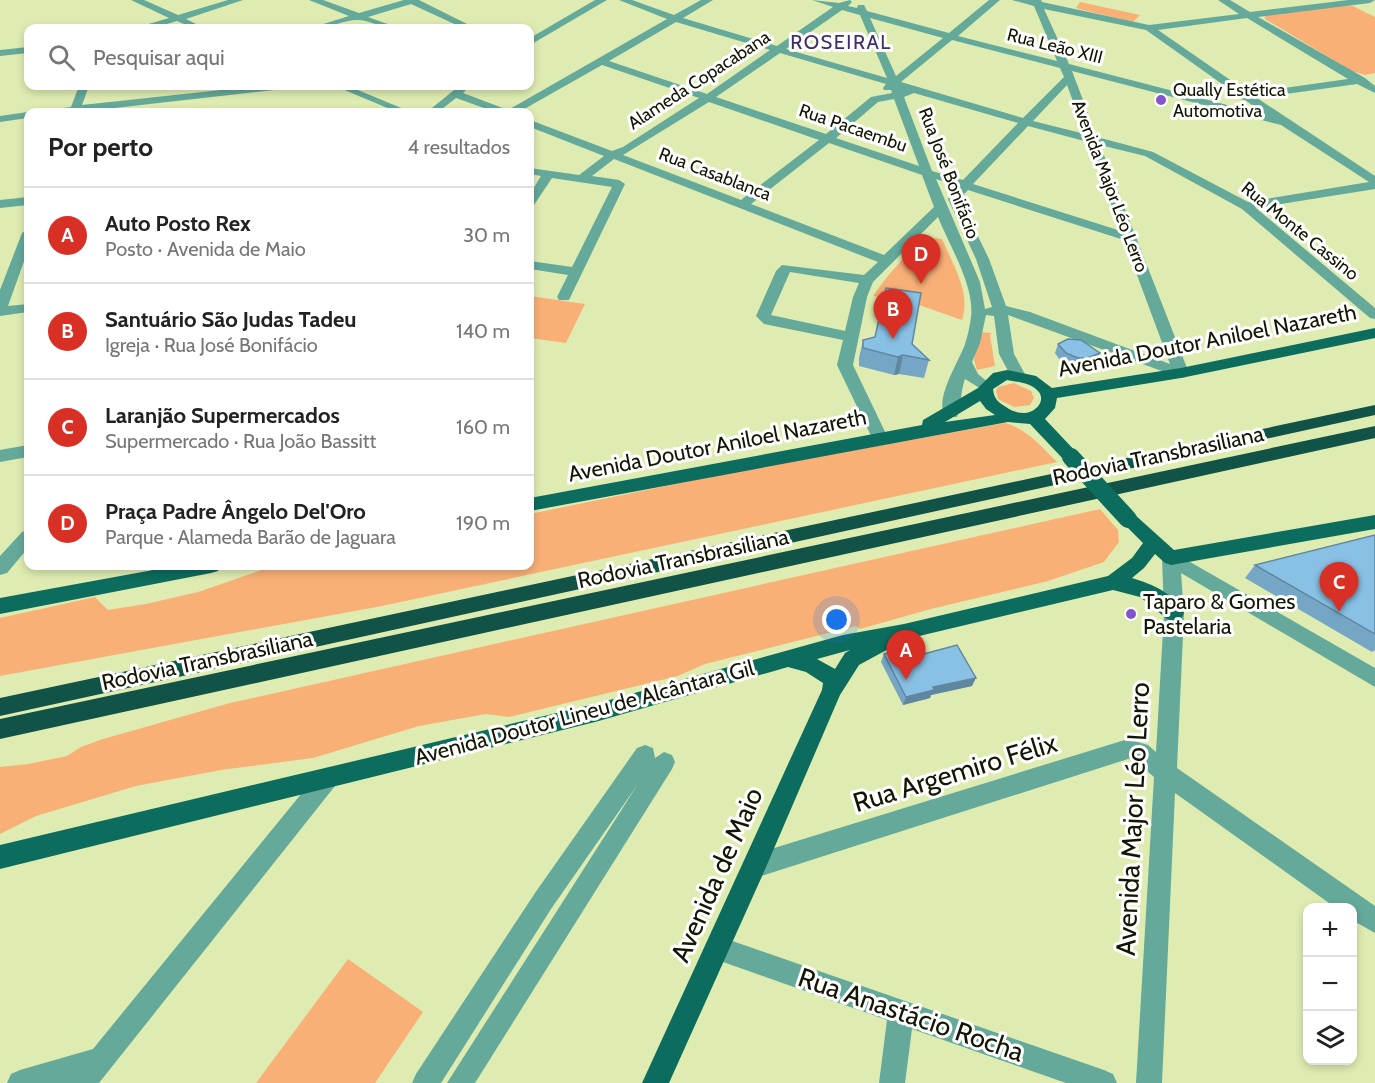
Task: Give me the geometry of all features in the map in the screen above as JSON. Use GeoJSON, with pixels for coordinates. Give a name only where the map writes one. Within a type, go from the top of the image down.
{"type":"FeatureCollection","features":[{"type":"Feature","properties":{"kind":"highway","name":"Rodovia Transbrasiliana"},"geometry":{"type":"LineString","coordinates":[[0,706],[1375,410]]}},
{"type":"Feature","properties":{"kind":"highway","name":"Rodovia Transbrasiliana"},"geometry":{"type":"LineString","coordinates":[[0,729],[1375,432]]}},
{"type":"Feature","properties":{"kind":"main road","name":"Avenida Doutor Aniloel Nazareth"},"geometry":{"type":"LineString","coordinates":[[1048,394],[1181,373],[1375,333]]}},
{"type":"Feature","properties":{"kind":"main road"},"geometry":{"type":"LineString","coordinates":[[1018,376],[1038,383],[1048,394],[1050,404],[1048,409],[1034,418],[1008,416],[991,405],[986,389],[998,377],[1018,376]]}},
{"type":"Feature","properties":{"kind":"main road","name":"Avenida Doutor Aniloel Nazareth"},"geometry":{"type":"LineString","coordinates":[[914,432],[951,413],[986,389]]}},
{"type":"Feature","properties":{"kind":"main road","name":"Avenida Doutor Aniloel Nazareth"},"geometry":{"type":"LineString","coordinates":[[534,504],[880,438],[997,420],[1008,416]]}},
{"type":"Feature","properties":{"kind":"main road"},"geometry":{"type":"LineString","coordinates":[[1034,418],[1128,519],[1171,558],[1375,522]]}},
{"type":"Feature","properties":{"kind":"main road","name":"Avenida Doutor Lineu de Alcântara Gil"},"geometry":{"type":"LineString","coordinates":[[0,857],[595,713],[843,643],[904,632],[1113,582],[1138,563],[1153,544]]}},
{"type":"Feature","properties":{"kind":"main road"},"geometry":{"type":"LineString","coordinates":[[0,606],[190,570]]}},
{"type":"Feature","properties":{"kind":"main road"},"geometry":{"type":"LineString","coordinates":[[1113,582],[1125,583],[1147,591],[1158,597],[1174,614]]}},
{"type":"Feature","properties":{"kind":"main road","name":"Avenida de Maio"},"geometry":{"type":"LineString","coordinates":[[655,1083],[755,866],[832,690],[852,659],[904,632]]}},
{"type":"Feature","properties":{"kind":"main road"},"geometry":{"type":"LineString","coordinates":[[787,658],[816,666],[826,672],[833,680],[832,690]]}},
{"type":"Feature","properties":{"kind":"street"},"geometry":{"type":"LineString","coordinates":[[136,0],[189,24]]}},
{"type":"Feature","properties":{"kind":"street"},"geometry":{"type":"LineString","coordinates":[[158,24],[238,0]]}},
{"type":"Feature","properties":{"kind":"street"},"geometry":{"type":"LineString","coordinates":[[314,0],[378,24]]}},
{"type":"Feature","properties":{"kind":"street"},"geometry":{"type":"LineString","coordinates":[[334,24],[412,0],[462,24]]}},
{"type":"Feature","properties":{"kind":"street"},"geometry":{"type":"LineString","coordinates":[[534,40],[602,0]]}},
{"type":"Feature","properties":{"kind":"street","name":"Rua Monte Cassino"},"geometry":{"type":"LineString","coordinates":[[624,0],[675,19],[780,49],[896,88],[926,93],[1024,122],[1149,154],[1246,206],[1375,315]]}},
{"type":"Feature","properties":{"kind":"street"},"geometry":{"type":"LineString","coordinates":[[519,108],[708,0]]}},
{"type":"Feature","properties":{"kind":"street","name":"Rua Leão XIII"},"geometry":{"type":"LineString","coordinates":[[817,0],[952,37],[1067,72],[1213,103],[1286,123]]}},
{"type":"Feature","properties":{"kind":"street","name":"Alameda Copacabana"},"geometry":{"type":"LineString","coordinates":[[620,154],[709,97],[850,0]]}},
{"type":"Feature","properties":{"kind":"street","name":"Rua José Bonifácio"},"geometry":{"type":"LineString","coordinates":[[858,0],[896,88],[940,207],[973,282],[979,314],[973,343],[952,392],[951,413]]}},
{"type":"Feature","properties":{"kind":"street"},"geometry":{"type":"LineString","coordinates":[[742,205],[875,99],[896,88],[995,0]]}},
{"type":"Feature","properties":{"kind":"street"},"geometry":{"type":"LineString","coordinates":[[1017,0],[1036,2],[1149,28],[1351,1],[1369,5]]}},
{"type":"Feature","properties":{"kind":"street"},"geometry":{"type":"LineString","coordinates":[[1223,0],[1375,90]]}},
{"type":"Feature","properties":{"kind":"street","name":"Avenida Major Léo Lerro"},"geometry":{"type":"LineString","coordinates":[[1036,2],[1067,72],[1181,373]]}},
{"type":"Feature","properties":{"kind":"street"},"geometry":{"type":"LineString","coordinates":[[1149,28],[1375,183]]}},
{"type":"Feature","properties":{"kind":"street"},"geometry":{"type":"LineString","coordinates":[[0,53],[24,50]]}},
{"type":"Feature","properties":{"kind":"street","name":"Rua Pacaembu"},"geometry":{"type":"LineString","coordinates":[[600,61],[928,173],[1130,238]]}},
{"type":"Feature","properties":{"kind":"street"},"geometry":{"type":"LineString","coordinates":[[964,185],[1024,122],[1067,72]]}},
{"type":"Feature","properties":{"kind":"street"},"geometry":{"type":"LineString","coordinates":[[1213,103],[1375,78]]}},
{"type":"Feature","properties":{"kind":"street"},"geometry":{"type":"LineString","coordinates":[[75,108],[82,90]]}},
{"type":"Feature","properties":{"kind":"street"},"geometry":{"type":"LineString","coordinates":[[99,108],[250,90]]}},
{"type":"Feature","properties":{"kind":"street"},"geometry":{"type":"LineString","coordinates":[[350,90],[396,108]]}},
{"type":"Feature","properties":{"kind":"street"},"geometry":{"type":"LineString","coordinates":[[437,108],[460,90]]}},
{"type":"Feature","properties":{"kind":"street"},"geometry":{"type":"LineString","coordinates":[[455,94],[493,108]]}},
{"type":"Feature","properties":{"kind":"street"},"geometry":{"type":"LineString","coordinates":[[0,119],[24,116]]}},
{"type":"Feature","properties":{"kind":"street","name":"Rua Casablanca"},"geometry":{"type":"LineString","coordinates":[[534,124],[620,154],[742,205],[887,261]]}},
{"type":"Feature","properties":{"kind":"street"},"geometry":{"type":"LineString","coordinates":[[581,178],[620,154]]}},
{"type":"Feature","properties":{"kind":"street"},"geometry":{"type":"LineString","coordinates":[[596,180],[620,154]]}},
{"type":"Feature","properties":{"kind":"street"},"geometry":{"type":"LineString","coordinates":[[534,172],[619,184],[564,297]]}},
{"type":"Feature","properties":{"kind":"street"},"geometry":{"type":"LineString","coordinates":[[534,196],[549,174]]}},
{"type":"Feature","properties":{"kind":"street"},"geometry":{"type":"LineString","coordinates":[[1246,206],[1375,183]]}},
{"type":"Feature","properties":{"kind":"street","name":"Rua José Bonifácio"},"geometry":{"type":"LineString","coordinates":[[964,185],[954,199],[989,277],[999,310],[1006,355],[1010,366],[1018,376]]}},
{"type":"Feature","properties":{"kind":"street"},"geometry":{"type":"LineString","coordinates":[[0,204],[24,201]]}},
{"type":"Feature","properties":{"kind":"street"},"geometry":{"type":"LineString","coordinates":[[880,438],[845,364],[860,297],[867,280],[940,207]]}},
{"type":"Feature","properties":{"kind":"street"},"geometry":{"type":"LineString","coordinates":[[917,231],[934,230],[955,242]]}},
{"type":"Feature","properties":{"kind":"street"},"geometry":{"type":"LineString","coordinates":[[24,244],[0,311],[24,308]]}},
{"type":"Feature","properties":{"kind":"street"},"geometry":{"type":"LineString","coordinates":[[534,266],[576,272]]}},
{"type":"Feature","properties":{"kind":"street"},"geometry":{"type":"LineString","coordinates":[[852,337],[770,321],[763,316],[783,271],[787,268],[867,280]]}},
{"type":"Feature","properties":{"kind":"street"},"geometry":{"type":"LineString","coordinates":[[979,314],[999,310],[1025,315],[1181,373]]}},
{"type":"Feature","properties":{"kind":"street"},"geometry":{"type":"LineString","coordinates":[[965,363],[972,377],[986,389]]}},
{"type":"Feature","properties":{"kind":"street"},"geometry":{"type":"LineString","coordinates":[[0,456],[24,453]]}},
{"type":"Feature","properties":{"kind":"street"},"geometry":{"type":"LineString","coordinates":[[0,568],[24,541]]}},
{"type":"Feature","properties":{"kind":"street"},"geometry":{"type":"LineString","coordinates":[[1171,558],[1375,678]]}},
{"type":"Feature","properties":{"kind":"street","name":"Avenida Major Léo Lerro"},"geometry":{"type":"LineString","coordinates":[[1149,1083],[1174,614],[1171,558]]}},
{"type":"Feature","properties":{"kind":"street","name":"Rua Argemiro Félix"},"geometry":{"type":"LineString","coordinates":[[755,866],[1128,749],[1140,752],[1166,773],[1375,921]]}},
{"type":"Feature","properties":{"kind":"street"},"geometry":{"type":"LineString","coordinates":[[425,1083],[543,901],[655,759],[460,1083]]}},
{"type":"Feature","properties":{"kind":"street"},"geometry":{"type":"LineString","coordinates":[[82,1083],[327,779]]}},
{"type":"Feature","properties":{"kind":"street","name":"Rua Anastácio Rocha"},"geometry":{"type":"LineString","coordinates":[[718,948],[1104,1083]]}},
{"type":"Feature","properties":{"kind":"street"},"geometry":{"type":"LineString","coordinates":[[892,1083],[901,1012]]}},
{"type":"Feature","properties":{"kind":"street"},"geometry":{"type":"LineString","coordinates":[[20,1083],[100,1060]]}},
{"type":"Feature","properties":{"kind":"shaded area"},"geometry":{"type":"Polygon","coordinates":[[[1080,2],[1140,15],[1133,22],[1076,8],[1080,2]]]}},
{"type":"Feature","properties":{"kind":"shaded area"},"geometry":{"type":"Polygon","coordinates":[[[1345,5],[1353,6],[1375,17],[1375,73],[1365,75],[1352,71],[1265,19],[1265,15],[1345,5]]]}},
{"type":"Feature","properties":{"kind":"shaded area"},"geometry":{"type":"Polygon","coordinates":[[[933,238],[942,239],[960,281],[964,300],[962,320],[919,305],[873,296],[900,263],[915,249],[933,238]]]}},
{"type":"Feature","properties":{"kind":"shaded area"},"geometry":{"type":"Polygon","coordinates":[[[534,297],[585,304],[566,343],[534,339],[534,297]]]}},
{"type":"Feature","properties":{"kind":"shaded area"},"geometry":{"type":"Polygon","coordinates":[[[978,332],[992,333],[990,335],[995,366],[977,370],[974,360],[978,332]]]}},
{"type":"Feature","properties":{"kind":"shaded area"},"geometry":{"type":"Polygon","coordinates":[[[1014,383],[1031,391],[1034,398],[1030,405],[1014,407],[998,399],[996,391],[998,387],[1014,383]]]}},
{"type":"Feature","properties":{"kind":"shaded area"},"geometry":{"type":"Polygon","coordinates":[[[1005,423],[1027,434],[1057,462],[382,606],[0,676],[0,618],[95,597],[108,610],[146,604],[198,592],[261,570],[534,570],[534,513],[729,473],[1005,423]]]}},
{"type":"Feature","properties":{"kind":"shaded area"},"geometry":{"type":"Polygon","coordinates":[[[1100,509],[1118,530],[1119,542],[1104,562],[1048,581],[931,609],[860,629],[856,626],[705,664],[678,676],[509,717],[486,714],[419,726],[313,758],[221,770],[136,786],[36,816],[0,834],[0,767],[67,756],[81,747],[103,739],[230,703],[1100,509]]]}},
{"type":"Feature","properties":{"kind":"shaded area"},"geometry":{"type":"Polygon","coordinates":[[[348,959],[423,1012],[375,1083],[256,1083],[348,959]]]}},
{"type":"Feature","properties":{"kind":"building"},"geometry":{"type":"Polygon","coordinates":[[[886,288],[921,293],[912,344],[929,360],[903,355],[898,357],[863,348],[863,340],[875,337],[886,288]]]}},
{"type":"Feature","properties":{"kind":"building"},"geometry":{"type":"Polygon","coordinates":[[[1068,339],[1081,340],[1100,353],[1088,358],[1078,358],[1066,353],[1058,344],[1068,339]]]}},
{"type":"Feature","properties":{"kind":"building"},"geometry":{"type":"Polygon","coordinates":[[[1375,535],[1375,634],[1255,565],[1375,535]]]}},
{"type":"Feature","properties":{"kind":"building"},"geometry":{"type":"Polygon","coordinates":[[[957,645],[976,678],[933,687],[934,690],[906,697],[884,654],[911,647],[916,656],[957,645]]]}},
{"type":"Feature","properties":{"kind":"place","name":"Qually Estética Automotiva"},"geometry":{"type":"Point","coordinates":[1161,100]}},
{"type":"Feature","properties":{"kind":"place","name":"Praça Padre Ângelo Del'Oro"},"geometry":{"type":"Point","coordinates":[921,284]}},
{"type":"Feature","properties":{"kind":"place","name":"Santuário São Judas Tadeu"},"geometry":{"type":"Point","coordinates":[893,339]}},
{"type":"Feature","properties":{"kind":"place","name":"Laranjão Supermercados"},"geometry":{"type":"Point","coordinates":[1339,612]}},
{"type":"Feature","properties":{"kind":"place","name":"Taparo & Gomes Pastelaria"},"geometry":{"type":"Point","coordinates":[1131,614]}},
{"type":"Feature","properties":{"kind":"place","name":"Auto Posto Rex"},"geometry":{"type":"Point","coordinates":[906,680]}},
{"type":"Feature","properties":{"kind":"district","name":"ROSEIRAL"},"geometry":{"type":"Point","coordinates":[841,42]}}]}
